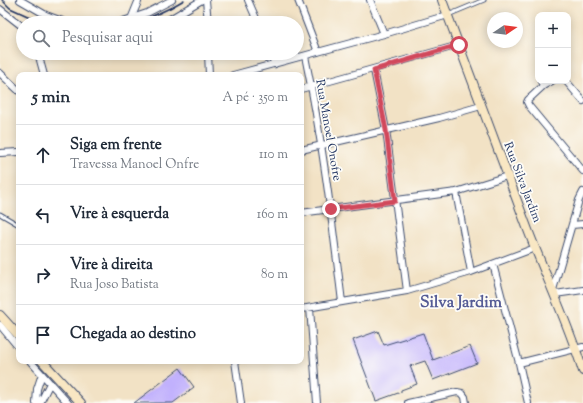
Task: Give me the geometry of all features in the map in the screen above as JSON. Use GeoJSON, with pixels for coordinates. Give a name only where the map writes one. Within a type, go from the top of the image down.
{"type":"FeatureCollection","features":[{"type":"Feature","properties":{"kind":"street"},"geometry":{"type":"LineString","coordinates":[[20,0],[48,16]]}},
{"type":"Feature","properties":{"kind":"street"},"geometry":{"type":"LineString","coordinates":[[139,16],[172,0]]}},
{"type":"Feature","properties":{"kind":"street"},"geometry":{"type":"LineString","coordinates":[[175,16],[202,0]]}},
{"type":"Feature","properties":{"kind":"street"},"geometry":{"type":"LineString","coordinates":[[206,0],[207,16]]}},
{"type":"Feature","properties":{"kind":"street"},"geometry":{"type":"LineString","coordinates":[[248,0],[255,16]]}},
{"type":"Feature","properties":{"kind":"street"},"geometry":{"type":"LineString","coordinates":[[298,0],[318,52]]}},
{"type":"Feature","properties":{"kind":"street"},"geometry":{"type":"LineString","coordinates":[[370,0],[384,34]]}},
{"type":"Feature","properties":{"kind":"street","name":"Rua Silva Jardim"},"geometry":{"type":"LineString","coordinates":[[442,0],[535,248],[579,348],[583,371]]}},
{"type":"Feature","properties":{"kind":"street"},"geometry":{"type":"LineString","coordinates":[[138,1],[141,8],[147,13]]}},
{"type":"Feature","properties":{"kind":"street"},"geometry":{"type":"LineString","coordinates":[[132,16],[138,1]]}},
{"type":"Feature","properties":{"kind":"street"},"geometry":{"type":"LineString","coordinates":[[0,9],[16,21]]}},
{"type":"Feature","properties":{"kind":"street"},"geometry":{"type":"LineString","coordinates":[[305,56],[448,15]]}},
{"type":"Feature","properties":{"kind":"street"},"geometry":{"type":"LineString","coordinates":[[304,88],[374,70],[459,45]]}},
{"type":"Feature","properties":{"kind":"street","name":"Rua Manoel Onofre"},"geometry":{"type":"LineString","coordinates":[[305,56],[331,209],[342,302]]}},
{"type":"Feature","properties":{"kind":"street"},"geometry":{"type":"LineString","coordinates":[[40,60],[43,72]]}},
{"type":"Feature","properties":{"kind":"street"},"geometry":{"type":"LineString","coordinates":[[208,60],[209,72]]}},
{"type":"Feature","properties":{"kind":"street"},"geometry":{"type":"LineString","coordinates":[[273,60],[275,64]]}},
{"type":"Feature","properties":{"kind":"street"},"geometry":{"type":"LineString","coordinates":[[244,72],[290,60]]}},
{"type":"Feature","properties":{"kind":"street"},"geometry":{"type":"LineString","coordinates":[[374,70],[386,130],[407,291]]}},
{"type":"Feature","properties":{"kind":"street"},"geometry":{"type":"LineString","coordinates":[[0,73],[16,89]]}},
{"type":"Feature","properties":{"kind":"street"},"geometry":{"type":"LineString","coordinates":[[541,84],[527,102],[583,171]]}},
{"type":"Feature","properties":{"kind":"street"},"geometry":{"type":"LineString","coordinates":[[568,84],[583,102]]}},
{"type":"Feature","properties":{"kind":"street"},"geometry":{"type":"LineString","coordinates":[[304,149],[439,118],[481,106]]}},
{"type":"Feature","properties":{"kind":"street"},"geometry":{"type":"LineString","coordinates":[[0,153],[16,152]]}},
{"type":"Feature","properties":{"kind":"street"},"geometry":{"type":"LineString","coordinates":[[304,213],[456,192],[507,176]]}},
{"type":"Feature","properties":{"kind":"street"},"geometry":{"type":"LineString","coordinates":[[456,192],[471,272]]}},
{"type":"Feature","properties":{"kind":"street"},"geometry":{"type":"LineString","coordinates":[[583,192],[579,200],[554,292],[583,290]]}},
{"type":"Feature","properties":{"kind":"street"},"geometry":{"type":"LineString","coordinates":[[572,225],[583,224]]}},
{"type":"Feature","properties":{"kind":"street"},"geometry":{"type":"LineString","coordinates":[[304,309],[407,291],[471,272],[535,248]]}},
{"type":"Feature","properties":{"kind":"street"},"geometry":{"type":"LineString","coordinates":[[494,264],[528,403]]}},
{"type":"Feature","properties":{"kind":"street"},"geometry":{"type":"LineString","coordinates":[[310,308],[317,403]]}},
{"type":"Feature","properties":{"kind":"street"},"geometry":{"type":"LineString","coordinates":[[0,315],[16,333]]}},
{"type":"Feature","properties":{"kind":"street"},"geometry":{"type":"LineString","coordinates":[[0,325],[16,344]]}},
{"type":"Feature","properties":{"kind":"street"},"geometry":{"type":"LineString","coordinates":[[519,363],[579,348]]}},
{"type":"Feature","properties":{"kind":"street"},"geometry":{"type":"LineString","coordinates":[[33,364],[68,403]]}},
{"type":"Feature","properties":{"kind":"street"},"geometry":{"type":"LineString","coordinates":[[45,364],[81,403]]}},
{"type":"Feature","properties":{"kind":"street"},"geometry":{"type":"LineString","coordinates":[[234,364],[241,403]]}},
{"type":"Feature","properties":{"kind":"street"},"geometry":{"type":"LineString","coordinates":[[36,403],[37,389],[42,374]]}},
{"type":"Feature","properties":{"kind":"street"},"geometry":{"type":"LineString","coordinates":[[40,403],[50,383]]}},
{"type":"Feature","properties":{"kind":"street"},"geometry":{"type":"LineString","coordinates":[[408,403],[457,392],[462,393],[465,397],[466,403]]}},
{"type":"Feature","properties":{"kind":"lane"},"geometry":{"type":"LineString","coordinates":[[448,15],[484,0]]}},
{"type":"Feature","properties":{"kind":"lane"},"geometry":{"type":"LineString","coordinates":[[0,214],[16,223]]}},
{"type":"Feature","properties":{"kind":"building"},"geometry":{"type":"Polygon","coordinates":[[[378,331],[384,345],[423,333],[433,360],[470,346],[477,363],[433,380],[425,361],[410,366],[417,384],[401,390],[401,392],[376,401],[353,340],[378,331]]]}},
{"type":"Feature","properties":{"kind":"building"},"geometry":{"type":"Polygon","coordinates":[[[180,368],[194,387],[173,403],[134,403],[180,368]]]}},
{"type":"Feature","properties":{"kind":"railway"},"geometry":{"type":"LineString","coordinates":[[2,0],[10,8],[28,16]]}},
{"type":"Feature","properties":{"kind":"railway"},"geometry":{"type":"LineString","coordinates":[[153,16],[184,0]]}},
{"type":"Feature","properties":{"kind":"district","name":"Silva Jardim"},"geometry":{"type":"Point","coordinates":[461,301]}},
{"type":"Feature","properties":{"kind":"route"},"geometry":{"type":"LineString","coordinates":[[331,209],[395,201],[386,130],[374,70],[459,45]]}}]}
